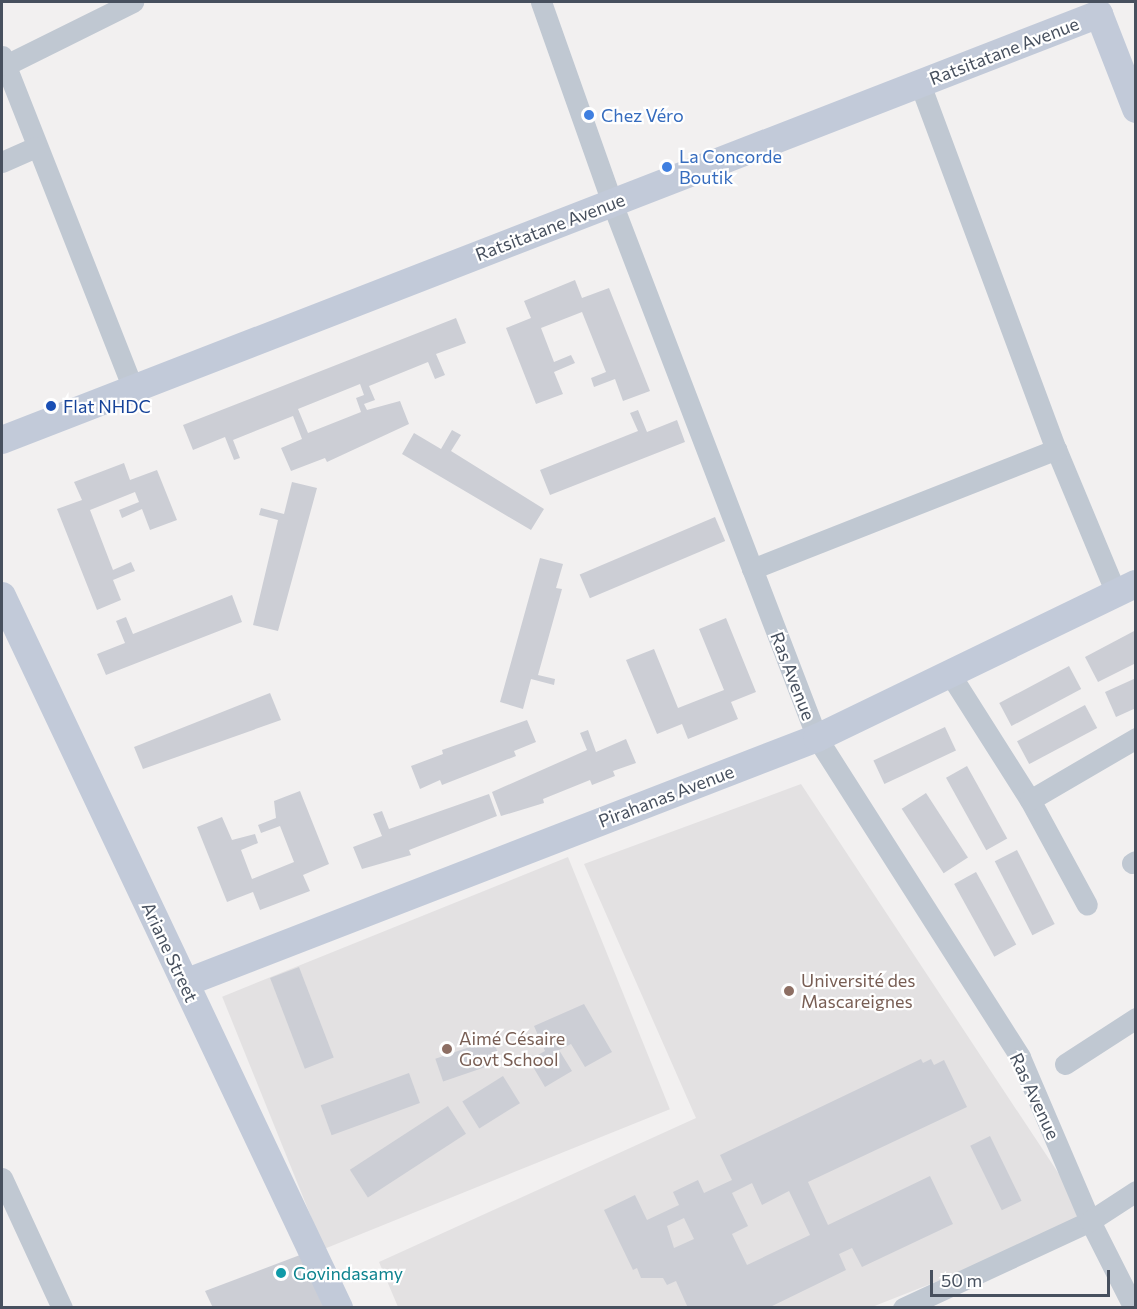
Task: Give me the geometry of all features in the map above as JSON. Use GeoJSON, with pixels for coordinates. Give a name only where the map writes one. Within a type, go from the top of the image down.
{"type":"FeatureCollection","features":[{"type":"Feature","properties":{"kind":"street"},"geometry":{"type":"LineString","coordinates":[[133,2],[4,61],[34,147],[133,388]]}},
{"type":"Feature","properties":{"kind":"street","name":"Ras Avenue"},"geometry":{"type":"LineString","coordinates":[[541,2],[612,203],[817,738],[1020,1057],[1090,1221],[1134,1308]]}},
{"type":"Feature","properties":{"kind":"street"},"geometry":{"type":"LineString","coordinates":[[1097,8],[1136,109]]}},
{"type":"Feature","properties":{"kind":"street","name":"Ratsitatane Avenue"},"geometry":{"type":"LineString","coordinates":[[2,440],[920,84],[1097,8]]}},
{"type":"Feature","properties":{"kind":"street"},"geometry":{"type":"LineString","coordinates":[[920,84],[1056,449],[1126,589]]}},
{"type":"Feature","properties":{"kind":"street"},"geometry":{"type":"LineString","coordinates":[[2,162],[34,147]]}},
{"type":"Feature","properties":{"kind":"street"},"geometry":{"type":"LineString","coordinates":[[752,569],[1056,449]]}},
{"type":"Feature","properties":{"kind":"street","name":"Pirahanas Avenue"},"geometry":{"type":"LineString","coordinates":[[185,983],[817,738],[1126,589]]}},
{"type":"Feature","properties":{"kind":"street","name":"Ariane Street"},"geometry":{"type":"LineString","coordinates":[[2,596],[339,1308]]}},
{"type":"Feature","properties":{"kind":"street"},"geometry":{"type":"LineString","coordinates":[[950,674],[1030,800],[1087,905]]}},
{"type":"Feature","properties":{"kind":"street"},"geometry":{"type":"LineString","coordinates":[[1030,800],[1136,738]]}},
{"type":"Feature","properties":{"kind":"street"},"geometry":{"type":"LineString","coordinates":[[1065,1064],[1136,1018]]}},
{"type":"Feature","properties":{"kind":"street"},"geometry":{"type":"LineString","coordinates":[[2,1178],[62,1308]]}},
{"type":"Feature","properties":{"kind":"street"},"geometry":{"type":"LineString","coordinates":[[903,1308],[1090,1221],[1136,1191]]}},
{"type":"Feature","properties":{"kind":"shaded area","name":"Université des Mascareignes"},"geometry":{"type":"Polygon","coordinates":[[[801,784],[1090,1221],[872,1307],[398,1307],[379,1262],[696,1118],[584,864],[801,784]]]}},
{"type":"Feature","properties":{"kind":"shaded area","name":"Aimé Césaire Govt School"},"geometry":{"type":"Polygon","coordinates":[[[568,857],[670,1109],[324,1249],[222,997],[568,857]]]}},
{"type":"Feature","properties":{"kind":"building"},"geometry":{"type":"Polygon","coordinates":[[[575,280],[582,298],[609,288],[650,391],[623,401],[615,379],[594,387],[591,378],[606,372],[582,312],[541,328],[554,362],[571,355],[575,363],[554,372],[563,394],[536,404],[506,328],[531,318],[524,301],[575,280]]]}},
{"type":"Feature","properties":{"kind":"building"},"geometry":{"type":"Polygon","coordinates":[[[456,318],[466,343],[436,354],[445,375],[435,379],[428,362],[369,386],[375,400],[364,404],[367,410],[400,401],[409,424],[327,462],[325,458],[291,471],[281,448],[302,439],[293,416],[233,440],[240,458],[234,460],[225,437],[193,450],[183,425],[456,318]],[[360,384],[298,409],[308,433],[361,412],[356,398],[364,395],[360,384]]]}},
{"type":"Feature","properties":{"kind":"building"},"geometry":{"type":"Polygon","coordinates":[[[638,410],[647,432],[677,420],[685,442],[550,495],[540,470],[638,431],[630,413],[638,410]]]}},
{"type":"Feature","properties":{"kind":"building"},"geometry":{"type":"Polygon","coordinates":[[[452,430],[461,435],[451,451],[544,509],[531,530],[402,454],[414,433],[441,449],[452,430]]]}},
{"type":"Feature","properties":{"kind":"building"},"geometry":{"type":"Polygon","coordinates":[[[124,463],[130,480],[157,470],[177,520],[150,530],[142,509],[122,518],[119,510],[139,502],[135,492],[90,510],[113,570],[131,562],[135,571],[113,580],[121,600],[97,610],[57,509],[82,500],[74,482],[124,463]]]}},
{"type":"Feature","properties":{"kind":"building"},"geometry":{"type":"Polygon","coordinates":[[[292,482],[317,488],[278,631],[253,625],[278,520],[259,515],[261,508],[284,514],[292,482]]]}},
{"type":"Feature","properties":{"kind":"building"},"geometry":{"type":"Polygon","coordinates":[[[715,517],[725,541],[590,598],[580,574],[715,517]]]}},
{"type":"Feature","properties":{"kind":"building"},"geometry":{"type":"Polygon","coordinates":[[[540,558],[563,564],[556,588],[562,589],[538,675],[555,679],[554,685],[531,679],[523,709],[500,702],[540,558]]]}},
{"type":"Feature","properties":{"kind":"building"},"geometry":{"type":"Polygon","coordinates":[[[232,595],[242,622],[106,675],[97,654],[125,643],[116,621],[126,617],[133,634],[232,595]]]}},
{"type":"Feature","properties":{"kind":"building"},"geometry":{"type":"Polygon","coordinates":[[[726,618],[756,692],[731,702],[738,719],[688,739],[682,724],[657,734],[626,660],[654,649],[678,708],[724,690],[699,629],[726,618]]]}},
{"type":"Feature","properties":{"kind":"building"},"geometry":{"type":"Polygon","coordinates":[[[1136,630],[1136,663],[1098,682],[1085,657],[1136,630]]]}},
{"type":"Feature","properties":{"kind":"building"},"geometry":{"type":"Polygon","coordinates":[[[1069,666],[1081,689],[1011,726],[999,703],[1069,666]]]}},
{"type":"Feature","properties":{"kind":"building"},"geometry":{"type":"Polygon","coordinates":[[[1136,678],[1136,708],[1116,717],[1105,692],[1136,678]]]}},
{"type":"Feature","properties":{"kind":"building"},"geometry":{"type":"Polygon","coordinates":[[[270,693],[281,720],[143,769],[134,747],[270,693]]]}},
{"type":"Feature","properties":{"kind":"building"},"geometry":{"type":"Polygon","coordinates":[[[1085,705],[1097,728],[1029,764],[1017,741],[1085,705]]]}},
{"type":"Feature","properties":{"kind":"building"},"geometry":{"type":"Polygon","coordinates":[[[527,720],[536,742],[514,751],[516,756],[442,785],[440,780],[420,789],[411,766],[443,754],[442,750],[527,720]]]}},
{"type":"Feature","properties":{"kind":"building"},"geometry":{"type":"Polygon","coordinates":[[[945,727],[956,751],[884,784],[873,760],[945,727]]]}},
{"type":"Feature","properties":{"kind":"building"},"geometry":{"type":"Polygon","coordinates":[[[588,730],[596,752],[626,739],[636,763],[613,771],[615,776],[592,785],[590,780],[543,799],[544,803],[501,816],[492,792],[587,750],[580,733],[588,730]]]}},
{"type":"Feature","properties":{"kind":"building"},"geometry":{"type":"Polygon","coordinates":[[[967,766],[1007,839],[986,850],[946,778],[967,766]]]}},
{"type":"Feature","properties":{"kind":"building"},"geometry":{"type":"Polygon","coordinates":[[[300,791],[329,864],[303,875],[310,891],[260,910],[253,892],[227,902],[197,827],[222,817],[232,840],[255,834],[258,843],[241,850],[252,879],[294,862],[280,826],[261,833],[258,825],[276,818],[274,801],[300,791]]]}},
{"type":"Feature","properties":{"kind":"building"},"geometry":{"type":"Polygon","coordinates":[[[926,793],[968,858],[944,873],[902,809],[926,793]]]}},
{"type":"Feature","properties":{"kind":"building"},"geometry":{"type":"Polygon","coordinates":[[[489,794],[497,816],[409,850],[411,855],[362,869],[353,847],[382,836],[373,814],[382,811],[389,829],[489,794]]]}},
{"type":"Feature","properties":{"kind":"building"},"geometry":{"type":"Polygon","coordinates":[[[1017,850],[1055,924],[1032,935],[995,861],[1017,850]]]}},
{"type":"Feature","properties":{"kind":"building"},"geometry":{"type":"Polygon","coordinates":[[[976,872],[1016,945],[994,957],[954,884],[976,872]]]}},
{"type":"Feature","properties":{"kind":"building"},"geometry":{"type":"Polygon","coordinates":[[[299,967],[334,1058],[305,1069],[270,978],[299,967]]]}},
{"type":"Feature","properties":{"kind":"building"},"geometry":{"type":"Polygon","coordinates":[[[584,1004],[612,1052],[585,1067],[571,1044],[559,1050],[572,1071],[545,1087],[529,1060],[545,1051],[534,1026],[584,1004]]]}},
{"type":"Feature","properties":{"kind":"building"},"geometry":{"type":"Polygon","coordinates":[[[493,1039],[501,1062],[443,1082],[435,1059],[493,1039]]]}},
{"type":"Feature","properties":{"kind":"building","name":"Université des Mascareignes"},"geometry":{"type":"Polygon","coordinates":[[[921,1059],[923,1063],[931,1059],[934,1065],[944,1060],[967,1107],[808,1182],[828,1225],[930,1176],[953,1224],[862,1267],[852,1248],[839,1254],[846,1270],[768,1308],[688,1308],[676,1281],[667,1285],[663,1278],[641,1278],[637,1268],[633,1270],[604,1210],[635,1195],[647,1220],[679,1205],[673,1192],[698,1180],[704,1193],[732,1180],[720,1155],[921,1059]],[[752,1183],[732,1193],[748,1226],[732,1234],[747,1265],[810,1235],[789,1191],[762,1205],[752,1183]],[[684,1218],[667,1226],[674,1248],[694,1239],[684,1218]]]}},
{"type":"Feature","properties":{"kind":"building"},"geometry":{"type":"Polygon","coordinates":[[[409,1073],[420,1103],[332,1135],[321,1105],[409,1073]]]}},
{"type":"Feature","properties":{"kind":"building"},"geometry":{"type":"Polygon","coordinates":[[[503,1076],[520,1103],[479,1129],[462,1101],[503,1076]]]}},
{"type":"Feature","properties":{"kind":"building"},"geometry":{"type":"Polygon","coordinates":[[[448,1106],[466,1134],[368,1197],[350,1170],[448,1106]]]}},
{"type":"Feature","properties":{"kind":"building"},"geometry":{"type":"Polygon","coordinates":[[[990,1136],[1022,1201],[1002,1210],[970,1146],[990,1136]]]}},
{"type":"Feature","properties":{"kind":"building","name":"Govindasamy"},"geometry":{"type":"Polygon","coordinates":[[[300,1255],[324,1308],[213,1308],[205,1291],[300,1255]]]}},
{"type":"Feature","properties":{"kind":"place","name":"Chez Véro"},"geometry":{"type":"Point","coordinates":[589,115]}},
{"type":"Feature","properties":{"kind":"place","name":"La Concorde Boutik"},"geometry":{"type":"Point","coordinates":[667,167]}},
{"type":"Feature","properties":{"kind":"place","name":"Flat NHDC"},"geometry":{"type":"Point","coordinates":[51,406]}},
{"type":"Feature","properties":{"kind":"place","name":"Université des Mascareignes"},"geometry":{"type":"Point","coordinates":[789,991]}},
{"type":"Feature","properties":{"kind":"place","name":"Aimé Césaire Govt School"},"geometry":{"type":"Point","coordinates":[447,1049]}},
{"type":"Feature","properties":{"kind":"place","name":"Govindasamy"},"geometry":{"type":"Point","coordinates":[281,1273]}}]}
